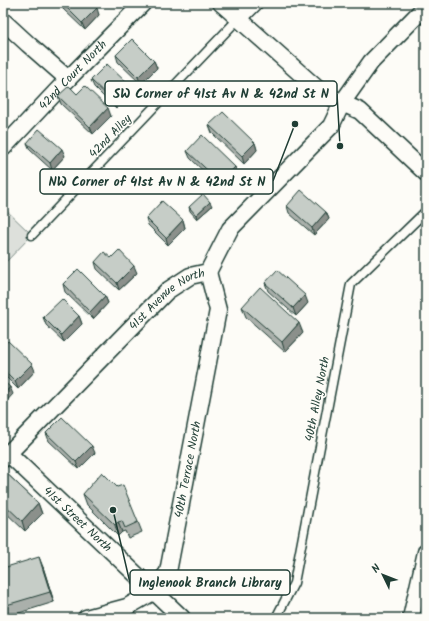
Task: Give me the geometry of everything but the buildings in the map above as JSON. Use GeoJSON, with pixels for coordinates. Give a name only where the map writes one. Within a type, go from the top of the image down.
{"type":"FeatureCollection","features":[{"type":"Feature","properties":{"kind":"street","name":"42nd Court North"},"geometry":{"type":"LineString","coordinates":[[3,148],[143,3]]}},
{"type":"Feature","properties":{"kind":"street"},"geometry":{"type":"LineString","coordinates":[[221,3],[320,91],[360,111],[426,173]]}},
{"type":"Feature","properties":{"kind":"street"},"geometry":{"type":"LineString","coordinates":[[239,18],[254,3]]}},
{"type":"Feature","properties":{"kind":"street","name":"41st Avenue North"},"geometry":{"type":"LineString","coordinates":[[5,454],[167,292],[190,276],[208,272],[230,229],[331,126],[342,103],[371,62],[426,6]]}},
{"type":"Feature","properties":{"kind":"street"},"geometry":{"type":"LineString","coordinates":[[3,20],[68,79]]}},
{"type":"Feature","properties":{"kind":"street","name":"40th Terrace North"},"geometry":{"type":"LineString","coordinates":[[86,618],[127,607],[153,592],[168,572],[218,310],[208,272]]}},
{"type":"Feature","properties":{"kind":"street","name":"41st Street North"},"geometry":{"type":"LineString","coordinates":[[5,454],[182,618]]}},
{"type":"Feature","properties":{"kind":"street"},"geometry":{"type":"LineString","coordinates":[[411,618],[426,552]]}},
{"type":"Feature","properties":{"kind":"lane","name":"42nd Alley"},"geometry":{"type":"LineString","coordinates":[[32,235],[239,18]]}},
{"type":"Feature","properties":{"kind":"lane","name":"40th Alley North"},"geometry":{"type":"LineString","coordinates":[[276,618],[294,584],[351,284],[426,211]]}},
{"type":"Feature","properties":{"kind":"shaded area"},"geometry":{"type":"Polygon","coordinates":[[[3,207],[32,235],[3,265],[3,207]]]}},
{"type":"Feature","properties":{"kind":"place","name":"NW Corner of 41st Av N & 42nd St N"},"geometry":{"type":"Point","coordinates":[295,124]}},
{"type":"Feature","properties":{"kind":"place","name":"SW Corner of 41st Av N & 42nd St N"},"geometry":{"type":"Point","coordinates":[340,146]}},
{"type":"Feature","properties":{"kind":"place","name":"Inglenook Branch Library"},"geometry":{"type":"Point","coordinates":[113,510]}}]}
